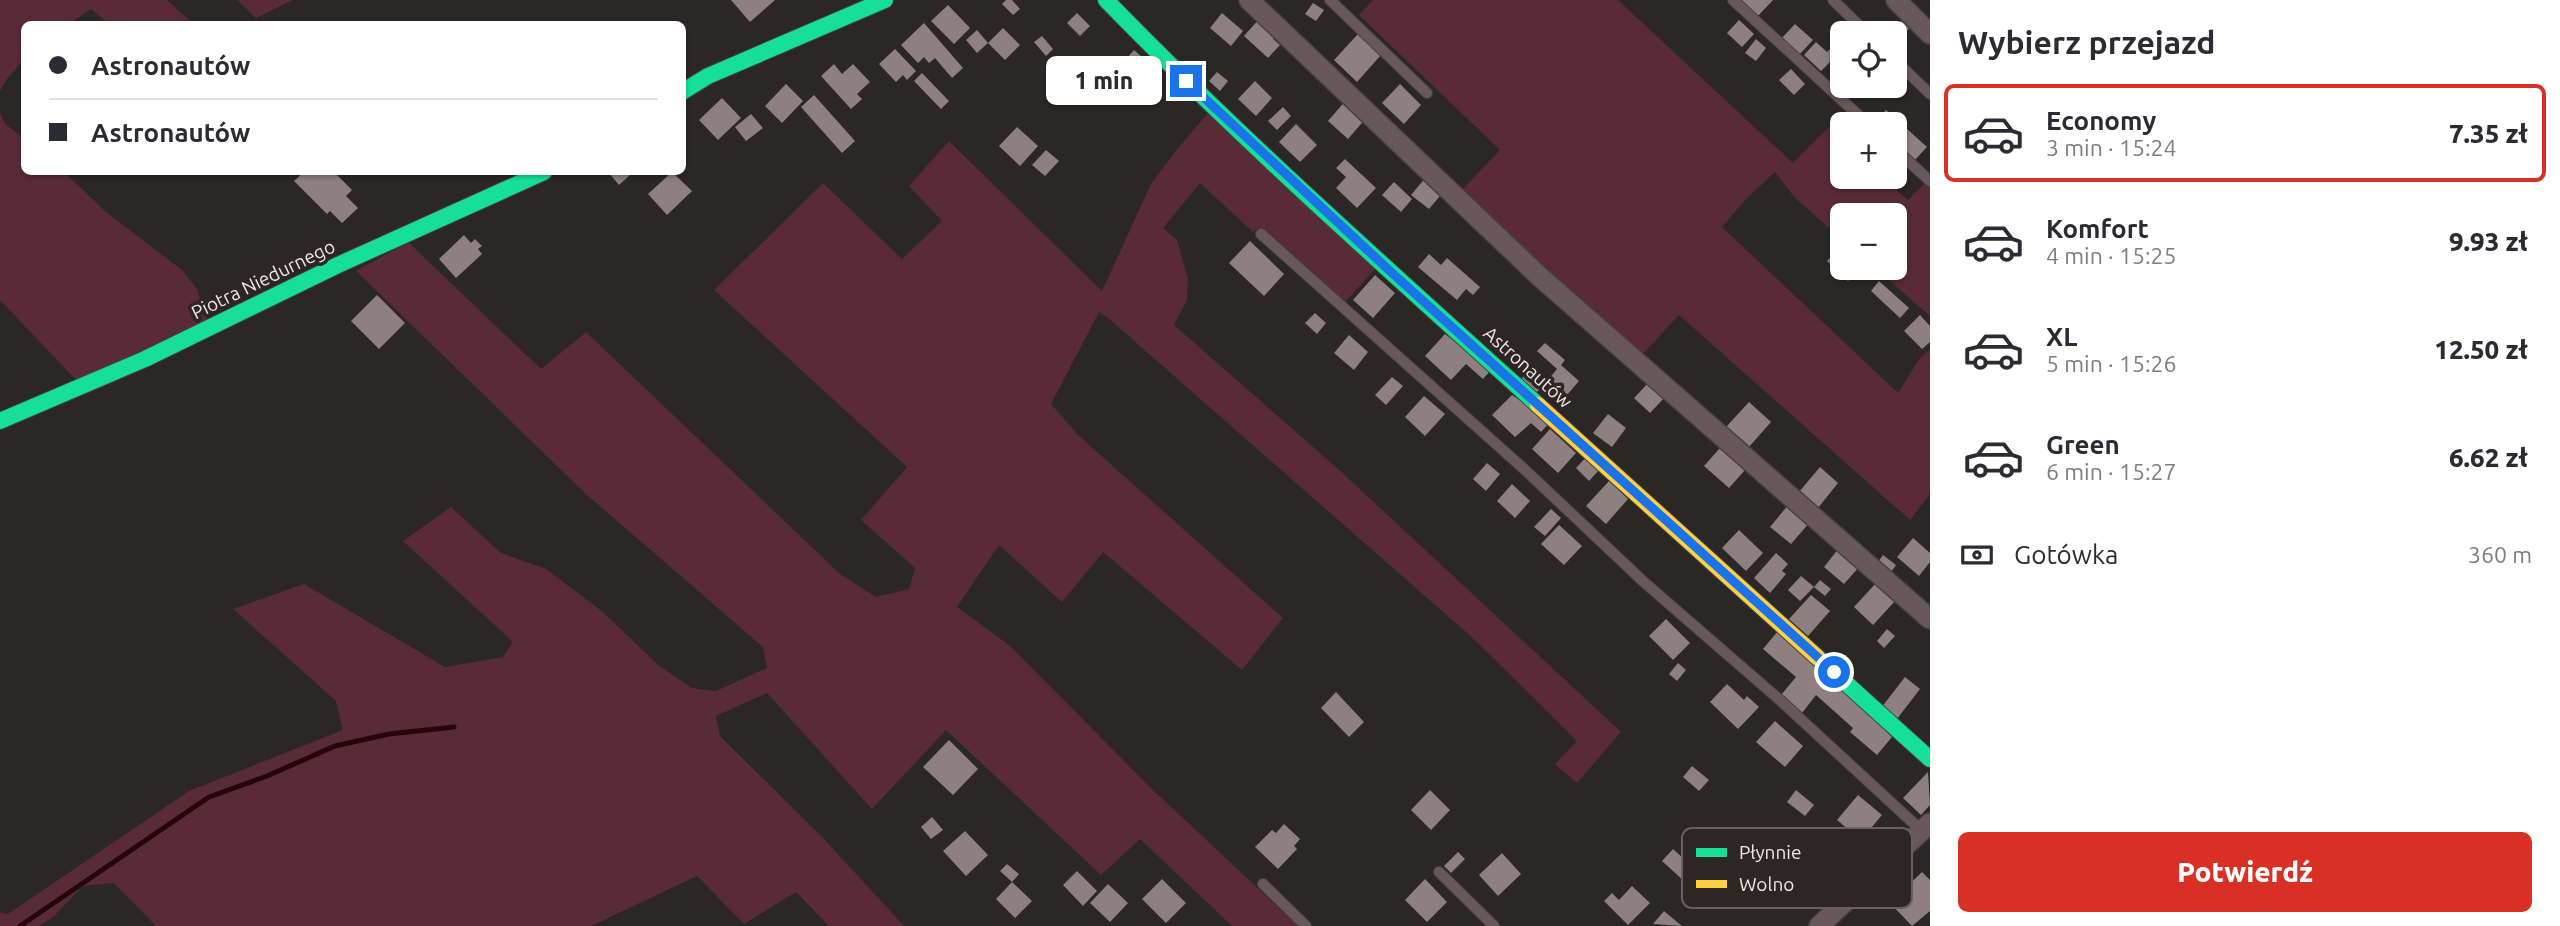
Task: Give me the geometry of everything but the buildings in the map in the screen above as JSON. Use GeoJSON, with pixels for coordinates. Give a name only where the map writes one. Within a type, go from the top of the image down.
{"type":"FeatureCollection","features":[{"type":"Feature","properties":{"kind":"street"},"geometry":{"type":"LineString","coordinates":[[686,90],[708,76],[885,0]]}},
{"type":"Feature","properties":{"kind":"street","name":"Astronautów"},"geometry":{"type":"LineString","coordinates":[[1106,0],[1172,68],[1391,272],[1930,759]]}},
{"type":"Feature","properties":{"kind":"street"},"geometry":{"type":"LineString","coordinates":[[1249,0],[1539,276],[1930,620]]}},
{"type":"Feature","properties":{"kind":"street"},"geometry":{"type":"LineString","coordinates":[[1896,0],[1930,34]]}},
{"type":"Feature","properties":{"kind":"street","name":"Piotra Niedurnego"},"geometry":{"type":"LineString","coordinates":[[0,421],[145,359],[338,265],[538,175]]}},
{"type":"Feature","properties":{"kind":"street"},"geometry":{"type":"LineString","coordinates":[[1912,840],[1926,827]]}},
{"type":"Feature","properties":{"kind":"street"},"geometry":{"type":"LineString","coordinates":[[1819,926],[1838,908]]}},
{"type":"Feature","properties":{"kind":"lane"},"geometry":{"type":"LineString","coordinates":[[1330,0],[1427,93]]}},
{"type":"Feature","properties":{"kind":"lane"},"geometry":{"type":"LineString","coordinates":[[1733,0],[1855,112]]}},
{"type":"Feature","properties":{"kind":"lane"},"geometry":{"type":"LineString","coordinates":[[1833,0],[1855,21]]}},
{"type":"Feature","properties":{"kind":"lane"},"geometry":{"type":"LineString","coordinates":[[1907,71],[1930,93]]}},
{"type":"Feature","properties":{"kind":"lane"},"geometry":{"type":"LineString","coordinates":[[1907,160],[1930,181]]}},
{"type":"Feature","properties":{"kind":"lane"},"geometry":{"type":"LineString","coordinates":[[1261,234],[1515,460],[1645,583],[1926,827]]}},
{"type":"Feature","properties":{"kind":"lane"},"geometry":{"type":"LineString","coordinates":[[1439,872],[1494,926]]}},
{"type":"Feature","properties":{"kind":"lane"},"geometry":{"type":"LineString","coordinates":[[1263,884],[1307,926]]}},
{"type":"Feature","properties":{"kind":"shaded area"},"geometry":{"type":"Polygon","coordinates":[[[0,0],[167,0],[190,21],[105,21],[91,9],[73,21],[21,21],[21,63],[0,91],[0,0]]]}},
{"type":"Feature","properties":{"kind":"shaded area"},"geometry":{"type":"Polygon","coordinates":[[[237,0],[293,0],[256,18],[237,0]]]}},
{"type":"Feature","properties":{"kind":"shaded area"},"geometry":{"type":"Polygon","coordinates":[[[1373,0],[1618,0],[1793,163],[1829,127],[1830,189],[1896,189],[1908,200],[1926,182],[1930,186],[1930,316],[1889,280],[1907,280],[1907,203],[1830,203],[1830,229],[1795,198],[1775,172],[1746,199],[1722,227],[1898,393],[1920,358],[1930,349],[1930,494],[1910,520],[1679,315],[1642,355],[1461,191],[1500,150],[1359,15],[1373,0]]]}},
{"type":"Feature","properties":{"kind":"shaded area"},"geometry":{"type":"Polygon","coordinates":[[[1210,111],[1377,267],[1345,302],[1260,227],[1253,232],[1200,183],[1163,228],[1177,240],[1188,279],[1187,300],[1174,325],[1337,468],[1621,732],[1577,783],[1555,764],[1577,741],[1475,640],[1099,312],[1051,404],[1078,435],[1283,618],[1242,670],[1103,552],[1062,602],[999,545],[957,607],[1009,645],[1153,790],[1298,926],[1232,926],[1140,839],[1101,875],[946,730],[872,809],[767,693],[716,716],[720,736],[824,839],[904,926],[829,926],[796,892],[744,924],[697,876],[591,926],[156,926],[114,883],[83,886],[53,917],[39,926],[0,926],[0,912],[8,914],[189,791],[343,730],[336,701],[233,609],[304,584],[445,667],[503,657],[513,642],[403,541],[451,507],[501,553],[546,569],[603,612],[658,665],[692,688],[716,691],[767,668],[763,647],[588,496],[356,271],[408,242],[541,369],[586,332],[840,574],[876,597],[909,589],[915,568],[861,520],[907,467],[714,290],[823,183],[902,259],[942,221],[909,186],[949,141],[1102,291],[1151,184],[1210,111]]]}},
{"type":"Feature","properties":{"kind":"shaded area"},"geometry":{"type":"Polygon","coordinates":[[[0,112],[5,124],[21,136],[21,175],[67,175],[107,213],[182,270],[197,289],[208,323],[78,382],[0,300],[0,112]]]}},
{"type":"Feature","properties":{"kind":"waterway"},"geometry":{"type":"LineString","coordinates":[[20,926],[209,797],[267,776],[335,746],[389,734],[454,727]]}},
{"type":"Feature","properties":{"kind":"traffic: fast"},"geometry":{"type":"LineString","coordinates":[[686,90],[708,76],[885,0]]}},
{"type":"Feature","properties":{"kind":"traffic: fast"},"geometry":{"type":"LineString","coordinates":[[1106,0],[1264,155],[1538,405]]}},
{"type":"Feature","properties":{"kind":"traffic: fast"},"geometry":{"type":"LineString","coordinates":[[0,421],[145,359],[338,265],[537,175]]}},
{"type":"Feature","properties":{"kind":"traffic: fast"},"geometry":{"type":"LineString","coordinates":[[1817,657],[1930,759]]}},
{"type":"Feature","properties":{"kind":"traffic: slow"},"geometry":{"type":"LineString","coordinates":[[1538,405],[1817,657]]}},
{"type":"Feature","properties":{"kind":"route"},"geometry":{"type":"LineString","coordinates":[[1186,81],[1391,272],[1834,672]]}}]}
